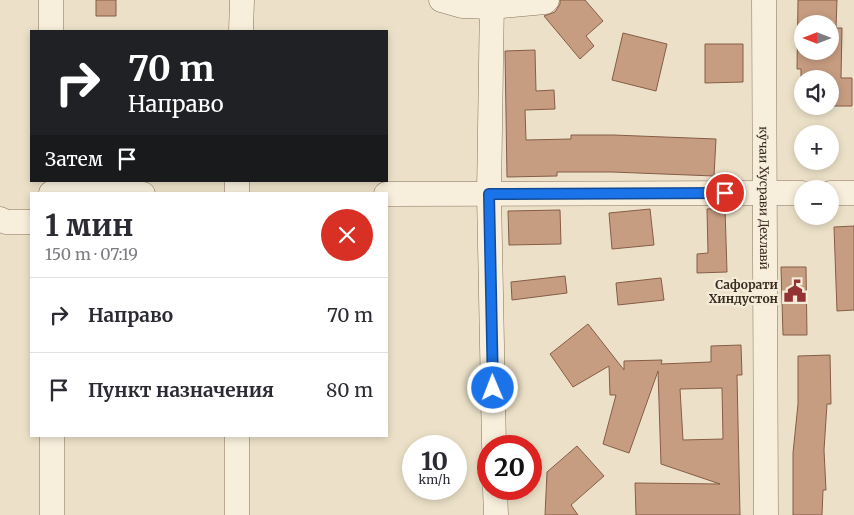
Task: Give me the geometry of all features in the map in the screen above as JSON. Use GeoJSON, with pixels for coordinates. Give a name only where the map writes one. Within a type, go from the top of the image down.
{"type":"FeatureCollection","features":[{"type":"Feature","properties":{"kind":"street"},"geometry":{"type":"LineString","coordinates":[[51,0],[51,30]]}},
{"type":"Feature","properties":{"kind":"street"},"geometry":{"type":"LineString","coordinates":[[241,30],[242,0]]}},
{"type":"Feature","properties":{"kind":"street"},"geometry":{"type":"LineString","coordinates":[[440,0],[462,6],[492,3],[531,3],[545,2],[547,0]]}},
{"type":"Feature","properties":{"kind":"street","name":"кӯчаи Хусрави Дехлавӣ"},"geometry":{"type":"LineString","coordinates":[[764,0],[766,515]]}},
{"type":"Feature","properties":{"kind":"street"},"geometry":{"type":"LineString","coordinates":[[492,3],[489,194],[494,435]]}},
{"type":"Feature","properties":{"kind":"street"},"geometry":{"type":"LineString","coordinates":[[388,194],[794,193]]}},
{"type":"Feature","properties":{"kind":"street"},"geometry":{"type":"LineString","coordinates":[[839,193],[854,193]]}},
{"type":"Feature","properties":{"kind":"street"},"geometry":{"type":"LineString","coordinates":[[0,219],[6,222],[30,222]]}},
{"type":"Feature","properties":{"kind":"street"},"geometry":{"type":"LineString","coordinates":[[52,437],[52,515]]}},
{"type":"Feature","properties":{"kind":"street"},"geometry":{"type":"LineString","coordinates":[[237,437],[237,515]]}},
{"type":"Feature","properties":{"kind":"street"},"geometry":{"type":"LineString","coordinates":[[495,500],[496,515]]}},
{"type":"Feature","properties":{"kind":"building"},"geometry":{"type":"Polygon","coordinates":[[[96,0],[116,0],[116,16],[96,16],[96,0]]]}},
{"type":"Feature","properties":{"kind":"building"},"geometry":{"type":"Polygon","coordinates":[[[560,0],[585,0],[603,21],[586,36],[594,46],[580,59],[544,16],[555,12],[560,4],[560,0]]]}},
{"type":"Feature","properties":{"kind":"building"},"geometry":{"type":"Polygon","coordinates":[[[798,0],[837,0],[836,15],[798,15],[798,0]]]}},
{"type":"Feature","properties":{"kind":"building"},"geometry":{"type":"Polygon","coordinates":[[[839,28],[842,28],[841,78],[852,78],[852,106],[839,106],[839,70],[797,69],[797,60],[839,60],[839,28]]]}},
{"type":"Feature","properties":{"kind":"building"},"geometry":{"type":"Polygon","coordinates":[[[623,33],[667,44],[656,91],[612,80],[623,33]]]}},
{"type":"Feature","properties":{"kind":"building"},"geometry":{"type":"Polygon","coordinates":[[[705,44],[743,44],[743,82],[705,83],[705,44]]]}},
{"type":"Feature","properties":{"kind":"building"},"geometry":{"type":"Polygon","coordinates":[[[535,50],[536,91],[554,90],[555,109],[525,110],[526,140],[571,139],[571,135],[716,139],[714,176],[557,172],[557,176],[507,177],[505,51],[535,50]]]}},
{"type":"Feature","properties":{"kind":"building"},"geometry":{"type":"Polygon","coordinates":[[[725,208],[727,272],[697,273],[697,254],[708,253],[707,209],[725,208]]]}},
{"type":"Feature","properties":{"kind":"building"},"geometry":{"type":"Polygon","coordinates":[[[650,209],[654,245],[612,249],[609,213],[650,209]]]}},
{"type":"Feature","properties":{"kind":"building"},"geometry":{"type":"Polygon","coordinates":[[[560,210],[561,244],[509,245],[508,211],[560,210]]]}},
{"type":"Feature","properties":{"kind":"building"},"geometry":{"type":"Polygon","coordinates":[[[854,226],[854,310],[837,311],[834,227],[854,226]]]}},
{"type":"Feature","properties":{"kind":"building"},"geometry":{"type":"Polygon","coordinates":[[[781,267],[806,267],[807,335],[783,335],[781,267]]]}},
{"type":"Feature","properties":{"kind":"building"},"geometry":{"type":"Polygon","coordinates":[[[565,276],[567,293],[512,300],[511,282],[565,276]]]}},
{"type":"Feature","properties":{"kind":"building"},"geometry":{"type":"Polygon","coordinates":[[[661,278],[664,300],[618,305],[616,283],[661,278]]]}},
{"type":"Feature","properties":{"kind":"building"},"geometry":{"type":"Polygon","coordinates":[[[588,324],[624,370],[624,361],[662,360],[661,364],[711,362],[711,346],[741,345],[742,375],[737,375],[740,515],[636,515],[635,483],[720,484],[661,464],[658,371],[629,453],[603,444],[616,395],[610,395],[609,366],[573,387],[550,354],[588,324]],[[722,388],[680,389],[683,440],[723,439],[722,388]]]}},
{"type":"Feature","properties":{"kind":"building"},"geometry":{"type":"Polygon","coordinates":[[[830,355],[831,404],[827,404],[824,450],[826,490],[823,490],[822,515],[793,515],[793,453],[798,404],[798,356],[830,355]]]}},
{"type":"Feature","properties":{"kind":"building"},"geometry":{"type":"Polygon","coordinates":[[[577,446],[604,476],[571,505],[578,515],[545,515],[547,472],[577,446]]]}},
{"type":"Feature","properties":{"kind":"place","name":"Сафорати Хиндустон"},"geometry":{"type":"Point","coordinates":[795,291]}},
{"type":"Feature","properties":{"kind":"route"},"geometry":{"type":"LineString","coordinates":[[493,388],[489,194],[725,193]]}}]}
